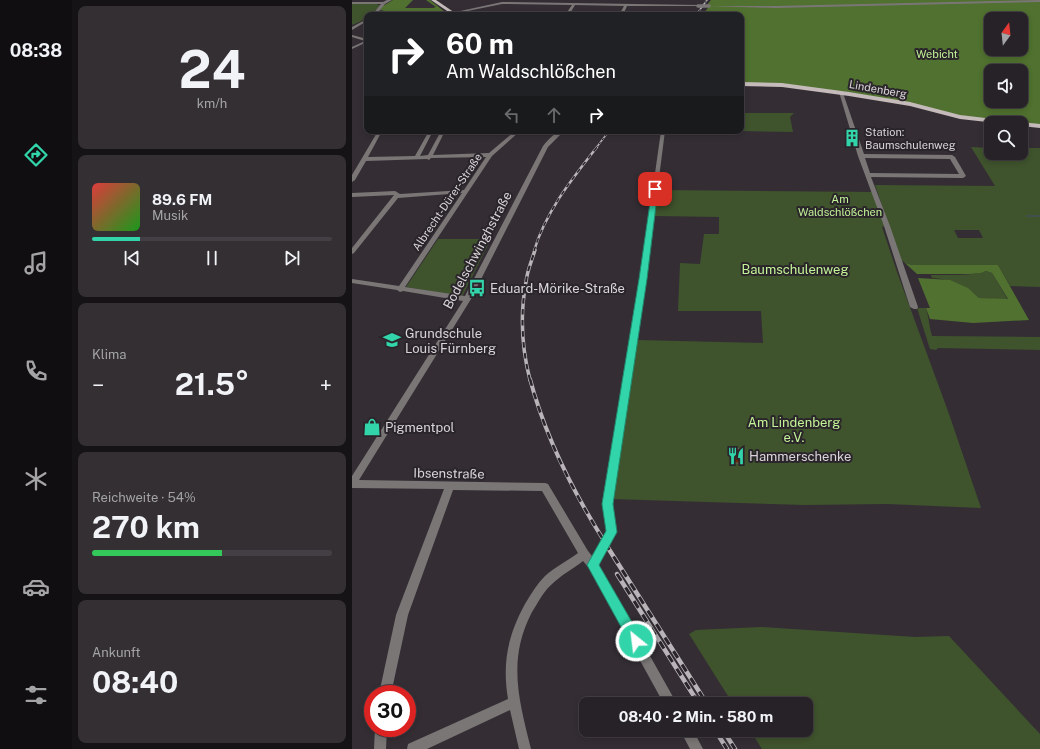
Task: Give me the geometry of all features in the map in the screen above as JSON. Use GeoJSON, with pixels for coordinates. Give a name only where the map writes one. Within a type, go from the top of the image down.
{"type":"FeatureCollection","features":[{"type":"Feature","properties":{"kind":"main road"},"geometry":{"type":"LineString","coordinates":[[433,0],[453,12]]}},
{"type":"Feature","properties":{"kind":"main road","name":"Lindenberg"},"geometry":{"type":"LineString","coordinates":[[744,84],[777,84],[841,92],[910,104],[969,118],[984,120]]}},
{"type":"Feature","properties":{"kind":"main road"},"geometry":{"type":"LineString","coordinates":[[1028,125],[1040,126]]}},
{"type":"Feature","properties":{"kind":"street"},"geometry":{"type":"LineString","coordinates":[[353,3],[383,3],[390,0]]}},
{"type":"Feature","properties":{"kind":"street"},"geometry":{"type":"LineString","coordinates":[[611,0],[612,5]]}},
{"type":"Feature","properties":{"kind":"street"},"geometry":{"type":"LineString","coordinates":[[464,12],[501,2],[739,7],[1040,1]]}},
{"type":"Feature","properties":{"kind":"street"},"geometry":{"type":"LineString","coordinates":[[376,12],[383,3]]}},
{"type":"Feature","properties":{"kind":"street"},"geometry":{"type":"LineString","coordinates":[[569,12],[574,4]]}},
{"type":"Feature","properties":{"kind":"street"},"geometry":{"type":"LineString","coordinates":[[622,12],[626,5]]}},
{"type":"Feature","properties":{"kind":"street"},"geometry":{"type":"LineString","coordinates":[[673,6],[673,12]]}},
{"type":"Feature","properties":{"kind":"street"},"geometry":{"type":"LineString","coordinates":[[352,29],[364,22]]}},
{"type":"Feature","properties":{"kind":"street"},"geometry":{"type":"LineString","coordinates":[[357,25],[364,26]]}},
{"type":"Feature","properties":{"kind":"street"},"geometry":{"type":"LineString","coordinates":[[353,36],[364,39]]}},
{"type":"Feature","properties":{"kind":"street"},"geometry":{"type":"LineString","coordinates":[[352,48],[364,42]]}},
{"type":"Feature","properties":{"kind":"street"},"geometry":{"type":"LineString","coordinates":[[841,92],[861,156],[886,224],[914,308]]}},
{"type":"Feature","properties":{"kind":"street"},"geometry":{"type":"LineString","coordinates":[[352,180],[378,134]]}},
{"type":"Feature","properties":{"kind":"street"},"geometry":{"type":"LineString","coordinates":[[416,158],[429,134]]}},
{"type":"Feature","properties":{"kind":"street"},"geometry":{"type":"LineString","coordinates":[[429,158],[441,134]]}},
{"type":"Feature","properties":{"kind":"street","name":"Albrecht-Dürer-Straße"},"geometry":{"type":"LineString","coordinates":[[400,290],[467,192],[490,155],[514,134]]}},
{"type":"Feature","properties":{"kind":"street","name":"Bodelschwinghstraße"},"geometry":{"type":"LineString","coordinates":[[352,484],[467,299],[546,146],[558,134]]}},
{"type":"Feature","properties":{"kind":"street"},"geometry":{"type":"LineString","coordinates":[[593,565],[612,532],[608,504],[664,134]]}},
{"type":"Feature","properties":{"kind":"street"},"geometry":{"type":"LineString","coordinates":[[364,159],[490,155]]}},
{"type":"Feature","properties":{"kind":"street"},"geometry":{"type":"LineString","coordinates":[[861,156],[952,157],[963,176],[868,175]]}},
{"type":"Feature","properties":{"kind":"street"},"geometry":{"type":"LineString","coordinates":[[352,195],[395,194],[401,196],[467,192]]}},
{"type":"Feature","properties":{"kind":"street"},"geometry":{"type":"LineString","coordinates":[[352,252],[401,196]]}},
{"type":"Feature","properties":{"kind":"street"},"geometry":{"type":"LineString","coordinates":[[352,281],[400,290],[467,299]]}},
{"type":"Feature","properties":{"kind":"street","name":"Ibsenstraße"},"geometry":{"type":"LineString","coordinates":[[352,484],[545,486],[584,554]]}},
{"type":"Feature","properties":{"kind":"street"},"geometry":{"type":"LineString","coordinates":[[387,685],[402,615],[450,486]]}},
{"type":"Feature","properties":{"kind":"street"},"geometry":{"type":"LineString","coordinates":[[525,749],[514,702],[511,674],[511,654],[514,639],[526,612],[545,584],[584,554],[593,565],[667,697]]}},
{"type":"Feature","properties":{"kind":"street"},"geometry":{"type":"LineString","coordinates":[[413,749],[514,702]]}},
{"type":"Feature","properties":{"kind":"street"},"geometry":{"type":"LineString","coordinates":[[380,749],[381,737]]}},
{"type":"Feature","properties":{"kind":"street"},"geometry":{"type":"LineString","coordinates":[[690,737],[697,749]]}},
{"type":"Feature","properties":{"kind":"green space"},"geometry":{"type":"Polygon","coordinates":[[[393,0],[413,0],[405,8],[436,7],[426,0],[430,0],[445,12],[389,12],[380,10],[383,6],[393,0]]]}},
{"type":"Feature","properties":{"kind":"green space","name":"Webicht"},"geometry":{"type":"Polygon","coordinates":[[[711,0],[1040,0],[1040,125],[1028,124],[1028,116],[984,116],[984,118],[963,116],[847,92],[744,83],[744,12],[705,12],[709,6],[707,5],[711,0]]]}},
{"type":"Feature","properties":{"kind":"green space"},"geometry":{"type":"Polygon","coordinates":[[[352,4],[381,5],[374,12],[364,12],[364,20],[352,25],[352,4]]]}},
{"type":"Feature","properties":{"kind":"green space"},"geometry":{"type":"Polygon","coordinates":[[[744,113],[794,113],[790,117],[793,132],[744,131],[744,113]]]}},
{"type":"Feature","properties":{"kind":"green space"},"geometry":{"type":"Polygon","coordinates":[[[971,147],[984,148],[984,160],[1028,160],[1028,148],[1040,148],[1040,287],[1010,286],[998,265],[912,265],[905,263],[901,260],[875,185],[995,186],[971,147]],[[954,230],[958,238],[983,238],[979,230],[954,230]]]}},
{"type":"Feature","properties":{"kind":"green space"},"geometry":{"type":"Polygon","coordinates":[[[657,190],[873,192],[885,226],[882,227],[897,272],[949,414],[981,508],[887,504],[805,505],[611,499],[622,440],[637,340],[763,343],[761,311],[678,311],[680,263],[700,264],[704,234],[719,234],[719,217],[654,216],[657,190]]]}},
{"type":"Feature","properties":{"kind":"green space"},"geometry":{"type":"Polygon","coordinates":[[[438,239],[491,239],[463,295],[459,296],[406,287],[438,239]]]}},
{"type":"Feature","properties":{"kind":"green space"},"geometry":{"type":"Polygon","coordinates":[[[905,263],[912,265],[998,265],[1029,320],[973,323],[930,319],[926,308],[930,308],[918,278],[950,280],[968,288],[979,298],[1008,299],[992,273],[986,271],[970,274],[917,274],[905,263]]]}},
{"type":"Feature","properties":{"kind":"green space"},"geometry":{"type":"Polygon","coordinates":[[[986,271],[992,273],[1008,300],[979,298],[963,286],[951,281],[932,278],[931,275],[981,273],[986,271]]]}},
{"type":"Feature","properties":{"kind":"green space"},"geometry":{"type":"Polygon","coordinates":[[[917,308],[926,308],[932,336],[1040,337],[1040,350],[930,349],[917,308]]]}},
{"type":"Feature","properties":{"kind":"green space"},"geometry":{"type":"Polygon","coordinates":[[[761,627],[915,637],[949,636],[1040,734],[1040,749],[762,749],[754,737],[813,737],[813,697],[729,697],[689,634],[696,630],[761,627]]]}},
{"type":"Feature","properties":{"kind":"building","name":"Hammerschenke"},"geometry":{"type":"Polygon","coordinates":[[[732,448],[741,449],[741,463],[732,463],[732,448]]]}},
{"type":"Feature","properties":{"kind":"waterway"},"geometry":{"type":"LineString","coordinates":[[1027,216],[1040,216]]}},
{"type":"Feature","properties":{"kind":"railway"},"geometry":{"type":"LineString","coordinates":[[698,12],[707,0]]}},
{"type":"Feature","properties":{"kind":"railway"},"geometry":{"type":"LineString","coordinates":[[596,148],[607,134]]}},
{"type":"Feature","properties":{"kind":"railway"},"geometry":{"type":"LineString","coordinates":[[534,251],[545,222],[569,183],[597,147]]}},
{"type":"Feature","properties":{"kind":"railway"},"geometry":{"type":"LineString","coordinates":[[530,380],[525,356],[523,306],[527,274],[535,250]]}},
{"type":"Feature","properties":{"kind":"railway"},"geometry":{"type":"LineString","coordinates":[[530,379],[552,444],[582,505],[606,544]]}},
{"type":"Feature","properties":{"kind":"railway"},"geometry":{"type":"LineString","coordinates":[[605,543],[703,697]]}},
{"type":"Feature","properties":{"kind":"railway"},"geometry":{"type":"LineString","coordinates":[[617,574],[695,697]]}},
{"type":"Feature","properties":{"kind":"railway"},"geometry":{"type":"LineString","coordinates":[[719,737],[727,749]]}},
{"type":"Feature","properties":{"kind":"railway"},"geometry":{"type":"LineString","coordinates":[[727,737],[735,749]]}},
{"type":"Feature","properties":{"kind":"place","name":"Station: Baumschulenweg"},"geometry":{"type":"Point","coordinates":[852,138]}},
{"type":"Feature","properties":{"kind":"place","name":"Eduard-Mörike-Straße"},"geometry":{"type":"Point","coordinates":[477,288]}},
{"type":"Feature","properties":{"kind":"place","name":"Grundschule Louis Fürnberg"},"geometry":{"type":"Point","coordinates":[392,340]}},
{"type":"Feature","properties":{"kind":"place","name":"Pigmentpol"},"geometry":{"type":"Point","coordinates":[372,427]}},
{"type":"Feature","properties":{"kind":"place","name":"Hammerschenke"},"geometry":{"type":"Point","coordinates":[736,456]}},
{"type":"Feature","properties":{"kind":"route"},"geometry":{"type":"LineString","coordinates":[[636,641],[593,565],[612,532],[608,504],[632,341],[643,279],[655,189]]}},
{"type":"Feature","properties":{"kind":"park label","name":"Am Waldschlößchen"},"geometry":{"type":"Point","coordinates":[840,205]}},
{"type":"Feature","properties":{"kind":"park label","name":"Baumschulenweg"},"geometry":{"type":"Point","coordinates":[795,269]}},
{"type":"Feature","properties":{"kind":"park label","name":"Am Lindenberg e.V."},"geometry":{"type":"Point","coordinates":[794,430]}}]}
